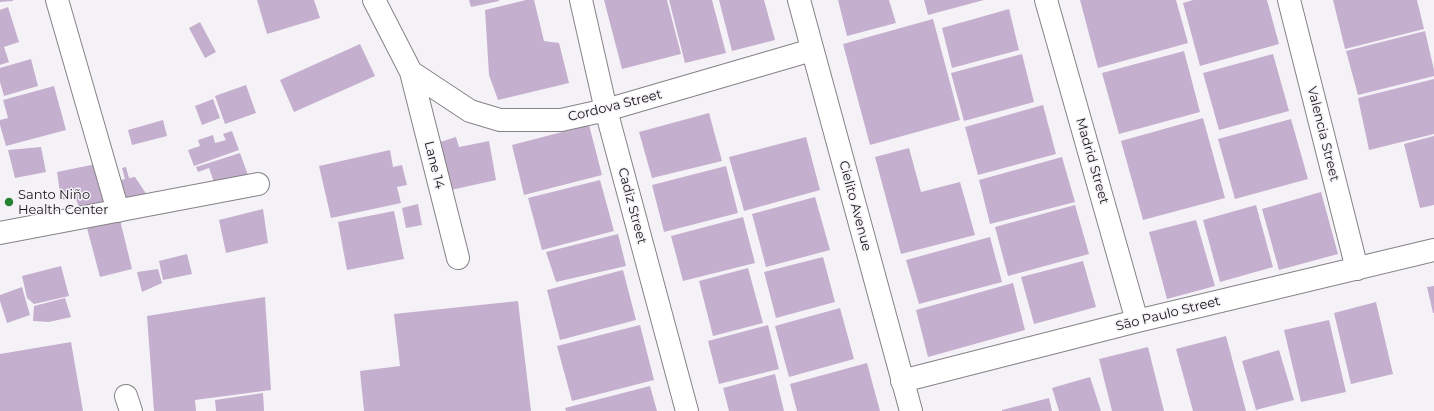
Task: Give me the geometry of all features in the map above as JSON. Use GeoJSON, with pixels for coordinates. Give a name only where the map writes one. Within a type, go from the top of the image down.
{"type":"FeatureCollection","features":[{"type":"Feature","properties":{"kind":"street"},"geometry":{"type":"LineString","coordinates":[[57,0],[118,211]]}},
{"type":"Feature","properties":{"kind":"street","name":"Cordova Street"},"geometry":{"type":"LineString","coordinates":[[374,0],[411,72],[470,111],[500,120],[561,120],[606,110],[812,50]]}},
{"type":"Feature","properties":{"kind":"street","name":"Cadiz Street"},"geometry":{"type":"LineString","coordinates":[[581,0],[606,110],[688,411]]}},
{"type":"Feature","properties":{"kind":"street","name":"Cielito Avenue"},"geometry":{"type":"LineString","coordinates":[[799,0],[911,411]]}},
{"type":"Feature","properties":{"kind":"street","name":"Madrid Street"},"geometry":{"type":"LineString","coordinates":[[1046,0],[1137,321]]}},
{"type":"Feature","properties":{"kind":"street","name":"Valencia Street"},"geometry":{"type":"LineString","coordinates":[[1289,0],[1357,269]]}},
{"type":"Feature","properties":{"kind":"street","name":"Lane 14"},"geometry":{"type":"LineString","coordinates":[[411,72],[458,258]]}},
{"type":"Feature","properties":{"kind":"street"},"geometry":{"type":"LineString","coordinates":[[0,233],[258,184]]}},
{"type":"Feature","properties":{"kind":"street","name":"São Paulo Street"},"geometry":{"type":"LineString","coordinates":[[902,381],[1137,321],[1434,250]]}},
{"type":"Feature","properties":{"kind":"building"},"geometry":{"type":"Polygon","coordinates":[[[0,0],[13,0],[13,1],[0,2],[0,0]]]}},
{"type":"Feature","properties":{"kind":"building"},"geometry":{"type":"Polygon","coordinates":[[[257,0],[314,0],[320,18],[267,34],[257,0]]]}},
{"type":"Feature","properties":{"kind":"building"},"geometry":{"type":"Polygon","coordinates":[[[469,0],[499,0],[499,1],[471,7],[469,0]]]}},
{"type":"Feature","properties":{"kind":"building"},"geometry":{"type":"Polygon","coordinates":[[[526,0],[534,0],[544,41],[559,43],[569,83],[498,100],[489,75],[485,10],[526,0]]]}},
{"type":"Feature","properties":{"kind":"building"},"geometry":{"type":"Polygon","coordinates":[[[604,0],[667,0],[681,54],[622,69],[604,0]]]}},
{"type":"Feature","properties":{"kind":"building"},"geometry":{"type":"Polygon","coordinates":[[[669,0],[712,0],[726,53],[685,63],[669,0]]]}},
{"type":"Feature","properties":{"kind":"building"},"geometry":{"type":"Polygon","coordinates":[[[719,0],[764,0],[775,40],[732,51],[719,0]]]}},
{"type":"Feature","properties":{"kind":"building"},"geometry":{"type":"Polygon","coordinates":[[[838,0],[889,0],[896,23],[847,36],[838,0]]]}},
{"type":"Feature","properties":{"kind":"building"},"geometry":{"type":"Polygon","coordinates":[[[924,0],[984,0],[928,15],[924,0]]]}},
{"type":"Feature","properties":{"kind":"building"},"geometry":{"type":"Polygon","coordinates":[[[1080,0],[1176,0],[1188,43],[1098,68],[1080,0]]]}},
{"type":"Feature","properties":{"kind":"building"},"geometry":{"type":"Polygon","coordinates":[[[1193,0],[1267,0],[1279,44],[1200,66],[1183,3],[1193,0]]]}},
{"type":"Feature","properties":{"kind":"building"},"geometry":{"type":"Polygon","coordinates":[[[1333,0],[1417,0],[1424,29],[1345,49],[1333,0]]]}},
{"type":"Feature","properties":{"kind":"building"},"geometry":{"type":"Polygon","coordinates":[[[8,7],[19,42],[4,47],[9,62],[0,65],[0,10],[8,7]]]}},
{"type":"Feature","properties":{"kind":"building"},"geometry":{"type":"Polygon","coordinates":[[[1009,9],[1019,50],[952,68],[942,28],[1009,9]]]}},
{"type":"Feature","properties":{"kind":"building"},"geometry":{"type":"Polygon","coordinates":[[[933,19],[960,120],[870,145],[843,44],[933,19]]]}},
{"type":"Feature","properties":{"kind":"building"},"geometry":{"type":"Polygon","coordinates":[[[200,22],[216,52],[205,58],[189,28],[200,22]]]}},
{"type":"Feature","properties":{"kind":"building"},"geometry":{"type":"Polygon","coordinates":[[[1425,31],[1434,76],[1358,95],[1346,51],[1425,31]]]}},
{"type":"Feature","properties":{"kind":"building"},"geometry":{"type":"Polygon","coordinates":[[[360,44],[375,76],[294,112],[280,80],[360,44]]]}},
{"type":"Feature","properties":{"kind":"building"},"geometry":{"type":"Polygon","coordinates":[[[1184,51],[1200,112],[1119,134],[1102,73],[1184,51]]]}},
{"type":"Feature","properties":{"kind":"building"},"geometry":{"type":"Polygon","coordinates":[[[1022,54],[1034,102],[964,121],[951,73],[1022,54]]]}},
{"type":"Feature","properties":{"kind":"building"},"geometry":{"type":"Polygon","coordinates":[[[1273,54],[1289,111],[1219,130],[1203,73],[1273,54]]]}},
{"type":"Feature","properties":{"kind":"building"},"geometry":{"type":"Polygon","coordinates":[[[31,59],[38,86],[4,96],[0,82],[0,68],[31,59]]]}},
{"type":"Feature","properties":{"kind":"building"},"geometry":{"type":"Polygon","coordinates":[[[1434,79],[1434,134],[1369,150],[1358,98],[1434,79]]]}},
{"type":"Feature","properties":{"kind":"building"},"geometry":{"type":"Polygon","coordinates":[[[246,85],[256,113],[225,124],[215,96],[246,85]]]}},
{"type":"Feature","properties":{"kind":"building"},"geometry":{"type":"Polygon","coordinates":[[[54,86],[66,130],[6,146],[0,125],[0,120],[8,118],[3,100],[54,86]]]}},
{"type":"Feature","properties":{"kind":"building"},"geometry":{"type":"Polygon","coordinates":[[[213,99],[220,118],[202,125],[195,106],[213,99]]]}},
{"type":"Feature","properties":{"kind":"building"},"geometry":{"type":"Polygon","coordinates":[[[1043,105],[1056,154],[978,175],[965,127],[1043,105]]]}},
{"type":"Feature","properties":{"kind":"building"},"geometry":{"type":"Polygon","coordinates":[[[709,113],[722,161],[652,178],[639,132],[709,113]]]}},
{"type":"Feature","properties":{"kind":"building"},"geometry":{"type":"Polygon","coordinates":[[[1203,118],[1225,198],[1143,220],[1121,141],[1203,118]]]}},
{"type":"Feature","properties":{"kind":"building"},"geometry":{"type":"Polygon","coordinates":[[[1291,119],[1308,179],[1235,199],[1218,139],[1291,119]]]}},
{"type":"Feature","properties":{"kind":"building"},"geometry":{"type":"Polygon","coordinates":[[[163,120],[167,136],[132,145],[128,130],[163,120]]]}},
{"type":"Feature","properties":{"kind":"building"},"geometry":{"type":"Polygon","coordinates":[[[589,125],[602,175],[524,195],[512,145],[589,125]]]}},
{"type":"Feature","properties":{"kind":"building"},"geometry":{"type":"Polygon","coordinates":[[[232,131],[239,150],[194,166],[188,150],[200,146],[198,140],[213,135],[215,143],[226,140],[223,134],[232,131]]]}},
{"type":"Feature","properties":{"kind":"building"},"geometry":{"type":"Polygon","coordinates":[[[1434,136],[1434,205],[1420,208],[1404,144],[1434,136]]]}},
{"type":"Feature","properties":{"kind":"building"},"geometry":{"type":"Polygon","coordinates":[[[456,137],[459,147],[489,141],[496,180],[451,190],[440,142],[456,137]]]}},
{"type":"Feature","properties":{"kind":"building"},"geometry":{"type":"Polygon","coordinates":[[[806,137],[820,190],[744,211],[729,157],[806,137]]]}},
{"type":"Feature","properties":{"kind":"building"},"geometry":{"type":"Polygon","coordinates":[[[41,147],[46,172],[15,178],[8,150],[41,147]]]}},
{"type":"Feature","properties":{"kind":"building"},"geometry":{"type":"Polygon","coordinates":[[[909,148],[921,192],[960,182],[975,235],[901,254],[875,157],[909,148]]]}},
{"type":"Feature","properties":{"kind":"building"},"geometry":{"type":"Polygon","coordinates":[[[390,150],[393,167],[402,165],[407,185],[397,187],[401,203],[331,218],[319,166],[390,150]]]}},
{"type":"Feature","properties":{"kind":"building"},"geometry":{"type":"Polygon","coordinates":[[[240,153],[248,175],[215,185],[209,168],[198,172],[196,167],[240,153]]]}},
{"type":"Feature","properties":{"kind":"building"},"geometry":{"type":"Polygon","coordinates":[[[1062,157],[1075,202],[990,224],[979,180],[1062,157]]]}},
{"type":"Feature","properties":{"kind":"building"},"geometry":{"type":"Polygon","coordinates":[[[101,163],[114,209],[81,212],[75,197],[61,200],[57,172],[101,163]]]}},
{"type":"Feature","properties":{"kind":"building"},"geometry":{"type":"Polygon","coordinates":[[[726,166],[738,213],[664,232],[652,185],[726,166]]]}},
{"type":"Feature","properties":{"kind":"building"},"geometry":{"type":"Polygon","coordinates":[[[126,167],[129,178],[135,177],[147,195],[120,202],[114,182],[125,179],[122,168],[126,167]]]}},
{"type":"Feature","properties":{"kind":"building"},"geometry":{"type":"Polygon","coordinates":[[[600,180],[614,231],[542,250],[528,198],[600,180]]]}},
{"type":"Feature","properties":{"kind":"building"},"geometry":{"type":"Polygon","coordinates":[[[1321,192],[1338,254],[1279,270],[1262,209],[1321,192]]]}},
{"type":"Feature","properties":{"kind":"building"},"geometry":{"type":"Polygon","coordinates":[[[815,197],[830,250],[766,267],[752,214],[815,197]]]}},
{"type":"Feature","properties":{"kind":"building"},"geometry":{"type":"Polygon","coordinates":[[[418,204],[422,225],[406,228],[402,208],[418,204]]]}},
{"type":"Feature","properties":{"kind":"building"},"geometry":{"type":"Polygon","coordinates":[[[1075,205],[1089,254],[1008,276],[995,227],[1075,205]]]}},
{"type":"Feature","properties":{"kind":"building"},"geometry":{"type":"Polygon","coordinates":[[[1256,205],[1273,267],[1220,282],[1203,220],[1256,205]]]}},
{"type":"Feature","properties":{"kind":"building"},"geometry":{"type":"Polygon","coordinates":[[[263,209],[268,243],[226,253],[219,220],[263,209]]]}},
{"type":"Feature","properties":{"kind":"building"},"geometry":{"type":"Polygon","coordinates":[[[394,211],[404,259],[347,270],[338,222],[394,211]]]}},
{"type":"Feature","properties":{"kind":"building"},"geometry":{"type":"Polygon","coordinates":[[[743,217],[755,263],[683,281],[671,236],[743,217]]]}},
{"type":"Feature","properties":{"kind":"building"},"geometry":{"type":"Polygon","coordinates":[[[120,220],[132,269],[100,277],[87,228],[120,220]]]}},
{"type":"Feature","properties":{"kind":"building"},"geometry":{"type":"Polygon","coordinates":[[[1196,220],[1215,286],[1167,299],[1149,232],[1196,220]]]}},
{"type":"Feature","properties":{"kind":"building"},"geometry":{"type":"Polygon","coordinates":[[[618,234],[626,266],[556,282],[546,252],[618,234]]]}},
{"type":"Feature","properties":{"kind":"building"},"geometry":{"type":"Polygon","coordinates":[[[990,237],[1002,282],[919,304],[906,260],[990,237]]]}},
{"type":"Feature","properties":{"kind":"building"},"geometry":{"type":"Polygon","coordinates":[[[187,254],[192,274],[163,280],[159,261],[187,254]]]}},
{"type":"Feature","properties":{"kind":"building"},"geometry":{"type":"Polygon","coordinates":[[[823,257],[835,302],[776,318],[764,272],[823,257]]]}},
{"type":"Feature","properties":{"kind":"building"},"geometry":{"type":"Polygon","coordinates":[[[1083,261],[1096,307],[1034,324],[1021,277],[1083,261]]]}},
{"type":"Feature","properties":{"kind":"building"},"geometry":{"type":"Polygon","coordinates":[[[61,266],[69,296],[34,304],[27,298],[22,276],[61,266]]]}},
{"type":"Feature","properties":{"kind":"building"},"geometry":{"type":"Polygon","coordinates":[[[748,268],[763,323],[713,336],[699,281],[748,268]]]}},
{"type":"Feature","properties":{"kind":"building"},"geometry":{"type":"Polygon","coordinates":[[[158,269],[162,283],[142,292],[137,272],[158,269]]]}},
{"type":"Feature","properties":{"kind":"building"},"geometry":{"type":"Polygon","coordinates":[[[623,270],[636,320],[560,340],[547,290],[623,270]]]}},
{"type":"Feature","properties":{"kind":"building"},"geometry":{"type":"Polygon","coordinates":[[[1013,283],[1025,330],[928,357],[916,310],[1013,283]]]}},
{"type":"Feature","properties":{"kind":"building"},"geometry":{"type":"Polygon","coordinates":[[[1434,286],[1434,313],[1433,313],[1427,287],[1434,286]]]}},
{"type":"Feature","properties":{"kind":"building"},"geometry":{"type":"Polygon","coordinates":[[[22,287],[30,315],[7,323],[0,301],[0,295],[22,287]]]}},
{"type":"Feature","properties":{"kind":"building"},"geometry":{"type":"Polygon","coordinates":[[[265,297],[271,390],[195,400],[196,411],[154,411],[147,316],[265,297]]]}},
{"type":"Feature","properties":{"kind":"building"},"geometry":{"type":"Polygon","coordinates":[[[65,298],[71,317],[49,322],[33,321],[34,306],[65,298]]]}},
{"type":"Feature","properties":{"kind":"building"},"geometry":{"type":"Polygon","coordinates":[[[518,301],[531,411],[364,411],[360,371],[400,366],[394,314],[518,301]]]}},
{"type":"Feature","properties":{"kind":"building"},"geometry":{"type":"Polygon","coordinates":[[[1376,302],[1393,374],[1351,384],[1334,313],[1376,302]]]}},
{"type":"Feature","properties":{"kind":"building"},"geometry":{"type":"Polygon","coordinates":[[[840,308],[854,359],[789,377],[775,326],[840,308]]]}},
{"type":"Feature","properties":{"kind":"building"},"geometry":{"type":"Polygon","coordinates":[[[1329,320],[1346,392],[1301,402],[1284,330],[1329,320]]]}},
{"type":"Feature","properties":{"kind":"building"},"geometry":{"type":"Polygon","coordinates":[[[640,325],[654,380],[572,401],[557,346],[640,325]]]}},
{"type":"Feature","properties":{"kind":"building"},"geometry":{"type":"Polygon","coordinates":[[[768,325],[779,369],[719,384],[708,341],[768,325]]]}},
{"type":"Feature","properties":{"kind":"building"},"geometry":{"type":"Polygon","coordinates":[[[1226,336],[1246,411],[1193,411],[1176,349],[1226,336]]]}},
{"type":"Feature","properties":{"kind":"building"},"geometry":{"type":"Polygon","coordinates":[[[71,342],[83,411],[0,411],[0,354],[71,342]]]}},
{"type":"Feature","properties":{"kind":"building"},"geometry":{"type":"Polygon","coordinates":[[[1148,347],[1164,411],[1112,411],[1099,359],[1148,347]]]}},
{"type":"Feature","properties":{"kind":"building"},"geometry":{"type":"Polygon","coordinates":[[[1279,350],[1294,400],[1256,410],[1242,361],[1279,350]]]}},
{"type":"Feature","properties":{"kind":"building"},"geometry":{"type":"Polygon","coordinates":[[[867,363],[880,411],[797,411],[790,384],[867,363]]]}},
{"type":"Feature","properties":{"kind":"building"},"geometry":{"type":"Polygon","coordinates":[[[775,374],[784,411],[729,411],[723,388],[775,374]]]}},
{"type":"Feature","properties":{"kind":"building"},"geometry":{"type":"Polygon","coordinates":[[[1090,377],[1101,411],[1059,411],[1052,388],[1090,377]]]}},
{"type":"Feature","properties":{"kind":"building"},"geometry":{"type":"Polygon","coordinates":[[[650,386],[657,411],[566,411],[565,408],[650,386]]]}},
{"type":"Feature","properties":{"kind":"building"},"geometry":{"type":"Polygon","coordinates":[[[263,393],[264,411],[216,411],[215,400],[263,393]]]}},
{"type":"Feature","properties":{"kind":"building"},"geometry":{"type":"Polygon","coordinates":[[[1049,398],[1052,411],[1002,411],[1002,410],[1049,398]]]}},
{"type":"Feature","properties":{"kind":"place","name":"Santo Niño Health Center"},"geometry":{"type":"Point","coordinates":[9,202]}}]}
